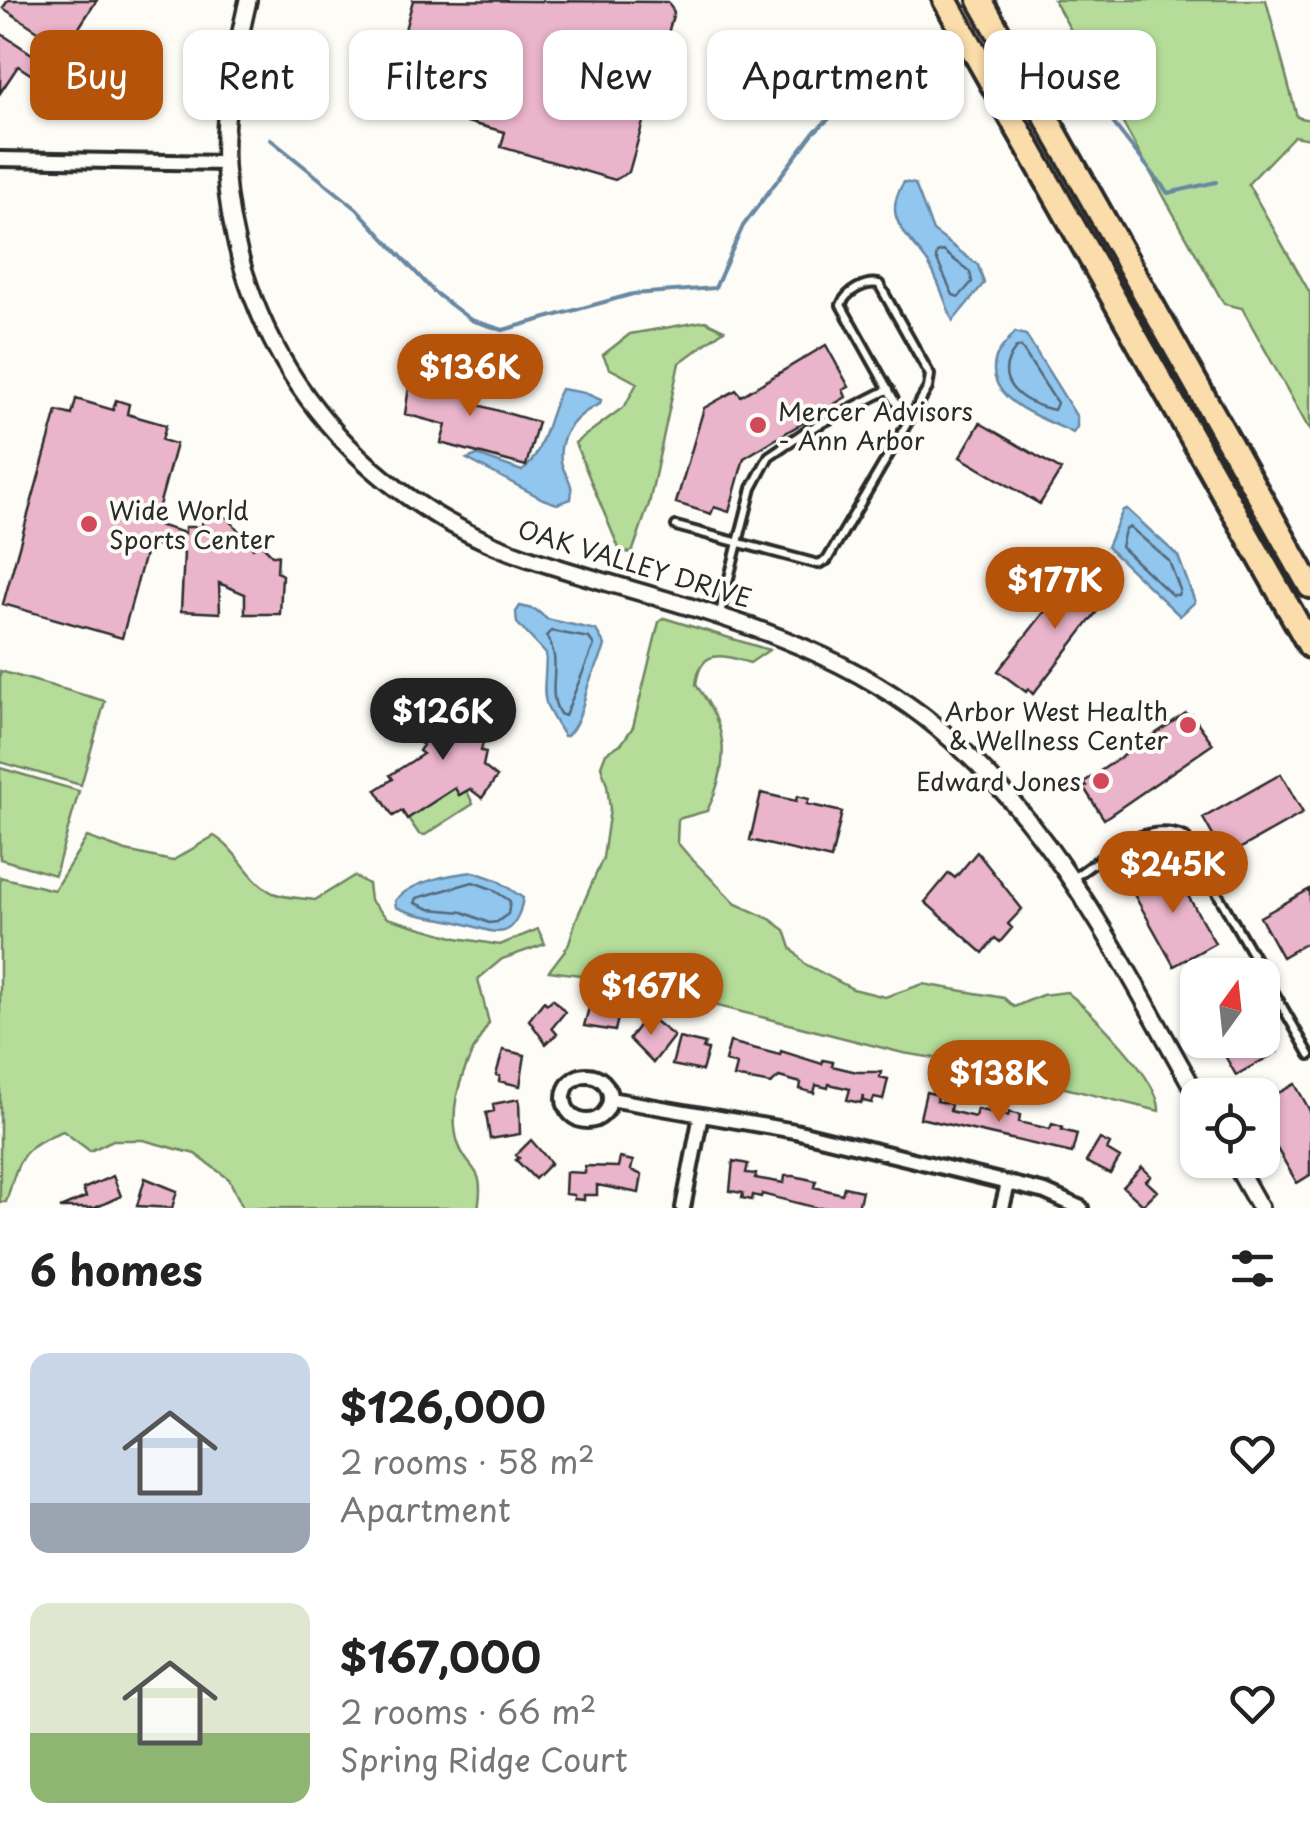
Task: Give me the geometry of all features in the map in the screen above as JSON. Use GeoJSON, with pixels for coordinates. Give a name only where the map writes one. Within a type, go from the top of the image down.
{"type":"FeatureCollection","features":[{"type":"Feature","properties":{"kind":"highway"},"geometry":{"type":"LineString","coordinates":[[945,0],[1310,646]]}},
{"type":"Feature","properties":{"kind":"highway"},"geometry":{"type":"LineString","coordinates":[[980,0],[1310,586]]}},
{"type":"Feature","properties":{"kind":"street","name":"OAK VALLEY DRIVE"},"geometry":{"type":"LineString","coordinates":[[248,0],[231,79],[224,163],[233,231],[258,312],[308,400],[329,426],[394,490],[467,534],[530,559],[720,615],[818,652],[922,715],[1011,799],[1073,878],[1187,1078]]}},
{"type":"Feature","properties":{"kind":"street"},"geometry":{"type":"LineString","coordinates":[[0,159],[224,163]]}},
{"type":"Feature","properties":{"kind":"street"},"geometry":{"type":"LineString","coordinates":[[610,1099],[795,1131],[1045,1192],[1081,1208]]}},
{"type":"Feature","properties":{"kind":"street"},"geometry":{"type":"LineString","coordinates":[[683,1208],[701,1115]]}},
{"type":"Feature","properties":{"kind":"street"},"geometry":{"type":"LineString","coordinates":[[1243,1178],[1260,1208]]}},
{"type":"Feature","properties":{"kind":"street"},"geometry":{"type":"LineString","coordinates":[[1002,1208],[1008,1184]]}},
{"type":"Feature","properties":{"kind":"lane"},"geometry":{"type":"LineString","coordinates":[[676,526],[818,564],[826,560],[907,424],[928,388],[930,375],[878,284],[871,282],[845,296],[841,304],[907,424]]}},
{"type":"Feature","properties":{"kind":"lane"},"geometry":{"type":"LineString","coordinates":[[720,615],[752,488],[769,456],[889,389]]}},
{"type":"Feature","properties":{"kind":"lane"},"geometry":{"type":"LineString","coordinates":[[1073,878],[1148,832],[1172,832],[1185,838],[1310,1055]]}},
{"type":"Feature","properties":{"kind":"green space"},"geometry":{"type":"Polygon","coordinates":[[[1054,0],[1266,0],[1297,117],[1310,120],[1310,139],[1294,136],[1248,184],[1310,293],[1310,431],[1242,308],[1224,304],[1121,120],[1156,120],[1156,30],[1071,30],[1054,0]]]}},
{"type":"Feature","properties":{"kind":"green space"},"geometry":{"type":"Polygon","coordinates":[[[705,321],[724,330],[679,363],[649,504],[632,553],[620,551],[575,443],[625,406],[637,383],[609,368],[603,355],[630,334],[705,321]]]}},
{"type":"Feature","properties":{"kind":"green space"},"geometry":{"type":"Polygon","coordinates":[[[664,618],[769,650],[750,663],[721,656],[707,659],[702,665],[696,685],[720,731],[720,777],[707,811],[678,819],[677,842],[736,904],[785,930],[791,948],[805,964],[853,989],[885,997],[923,984],[1004,998],[1014,1007],[1042,995],[1067,992],[1137,1065],[1157,1098],[1159,1111],[954,1061],[903,1053],[612,979],[549,971],[568,946],[603,858],[610,809],[601,766],[606,753],[622,743],[633,727],[659,622],[664,618]]]}},
{"type":"Feature","properties":{"kind":"green space"},"geometry":{"type":"Polygon","coordinates":[[[0,671],[105,701],[81,785],[0,762],[0,671]]]}},
{"type":"Feature","properties":{"kind":"green space"},"geometry":{"type":"Polygon","coordinates":[[[0,768],[79,791],[55,875],[0,859],[0,768]]]}},
{"type":"Feature","properties":{"kind":"green space"},"geometry":{"type":"Polygon","coordinates":[[[455,788],[459,795],[467,791],[473,804],[425,835],[419,834],[408,818],[455,788]]]}},
{"type":"Feature","properties":{"kind":"green space"},"geometry":{"type":"Polygon","coordinates":[[[214,836],[257,881],[277,895],[315,900],[354,876],[368,884],[370,900],[387,918],[457,938],[500,945],[538,929],[545,944],[502,959],[478,979],[489,1023],[461,1080],[455,1128],[462,1153],[478,1176],[478,1208],[243,1208],[229,1179],[195,1154],[143,1140],[113,1140],[90,1151],[63,1131],[29,1149],[18,1165],[6,1202],[0,1202],[0,877],[54,890],[87,837],[172,861],[214,836]]]}},
{"type":"Feature","properties":{"kind":"water"},"geometry":{"type":"Polygon","coordinates":[[[904,182],[915,184],[933,231],[978,265],[984,283],[953,321],[932,270],[896,217],[897,195],[904,182]]]}},
{"type":"Feature","properties":{"kind":"water"},"geometry":{"type":"Polygon","coordinates":[[[1015,332],[1026,335],[1077,417],[1073,433],[1018,406],[998,385],[994,372],[996,357],[1015,332]]]}},
{"type":"Feature","properties":{"kind":"water"},"geometry":{"type":"Polygon","coordinates":[[[561,389],[601,400],[577,419],[562,442],[561,461],[571,487],[571,499],[557,504],[543,499],[467,459],[477,455],[522,471],[540,445],[561,389]]]}},
{"type":"Feature","properties":{"kind":"water"},"geometry":{"type":"Polygon","coordinates":[[[1127,509],[1178,556],[1195,602],[1180,616],[1107,547],[1123,510],[1127,509]]]}},
{"type":"Feature","properties":{"kind":"water"},"geometry":{"type":"Polygon","coordinates":[[[520,606],[536,610],[547,619],[596,630],[605,645],[579,718],[567,736],[547,705],[546,654],[517,623],[520,606]]]}},
{"type":"Feature","properties":{"kind":"water"},"geometry":{"type":"Polygon","coordinates":[[[474,872],[497,880],[523,898],[514,924],[507,930],[491,931],[396,907],[395,901],[402,894],[420,884],[474,872]]]}},
{"type":"Feature","properties":{"kind":"building"},"geometry":{"type":"Polygon","coordinates":[[[8,0],[97,0],[80,30],[36,30],[3,8],[8,0]]]}},
{"type":"Feature","properties":{"kind":"building"},"geometry":{"type":"Polygon","coordinates":[[[413,0],[668,2],[674,12],[669,30],[543,30],[543,120],[644,120],[629,172],[615,180],[501,147],[505,132],[467,122],[523,120],[523,30],[405,30],[413,0]]]}},
{"type":"Feature","properties":{"kind":"building"},"geometry":{"type":"Polygon","coordinates":[[[0,33],[30,53],[30,74],[18,66],[0,93],[0,33]]]}},
{"type":"Feature","properties":{"kind":"building"},"geometry":{"type":"Polygon","coordinates":[[[826,345],[849,387],[843,390],[846,397],[744,458],[729,512],[714,507],[711,514],[676,503],[704,408],[736,390],[741,396],[826,345]]]}},
{"type":"Feature","properties":{"kind":"building"},"geometry":{"type":"Polygon","coordinates":[[[418,372],[483,390],[478,405],[538,422],[526,466],[441,443],[446,425],[405,414],[410,380],[418,372]]]}},
{"type":"Feature","properties":{"kind":"building","name":"Wide World Sports Center"},"geometry":{"type":"Polygon","coordinates":[[[76,399],[113,410],[116,400],[129,404],[127,414],[166,425],[162,440],[176,444],[154,524],[185,533],[185,527],[201,527],[205,512],[228,518],[253,548],[259,542],[272,555],[278,555],[277,572],[282,575],[280,614],[245,614],[245,594],[219,583],[220,613],[181,611],[184,553],[148,543],[122,638],[3,604],[57,411],[72,415],[76,399]]]}},
{"type":"Feature","properties":{"kind":"building"},"geometry":{"type":"Polygon","coordinates":[[[980,423],[1061,470],[1040,504],[960,457],[980,423]]]}},
{"type":"Feature","properties":{"kind":"building"},"geometry":{"type":"Polygon","coordinates":[[[1079,568],[1106,589],[1103,592],[1109,596],[1033,694],[1028,689],[1026,692],[998,671],[1079,568]]]}},
{"type":"Feature","properties":{"kind":"building"},"geometry":{"type":"Polygon","coordinates":[[[453,698],[491,707],[481,751],[486,752],[483,766],[497,777],[482,798],[470,789],[459,795],[455,788],[407,819],[402,811],[393,816],[376,790],[393,779],[390,775],[423,754],[419,751],[423,745],[413,738],[420,729],[430,736],[433,731],[444,739],[453,698]]]}},
{"type":"Feature","properties":{"kind":"building"},"geometry":{"type":"Polygon","coordinates":[[[1186,713],[1192,715],[1213,744],[1104,819],[1084,782],[1186,713]]]}},
{"type":"Feature","properties":{"kind":"building"},"geometry":{"type":"Polygon","coordinates":[[[1281,774],[1303,813],[1225,857],[1203,818],[1281,774]]]}},
{"type":"Feature","properties":{"kind":"building"},"geometry":{"type":"Polygon","coordinates":[[[761,793],[796,801],[797,796],[809,799],[807,804],[842,812],[831,859],[750,840],[761,793]]]}},
{"type":"Feature","properties":{"kind":"building"},"geometry":{"type":"Polygon","coordinates":[[[977,852],[1022,909],[1008,924],[1012,928],[1000,942],[995,938],[983,953],[925,902],[949,873],[955,878],[977,852]]]}},
{"type":"Feature","properties":{"kind":"building"},"geometry":{"type":"Polygon","coordinates":[[[1171,866],[1215,943],[1188,958],[1180,958],[1174,966],[1131,889],[1171,866]]]}},
{"type":"Feature","properties":{"kind":"building"},"geometry":{"type":"Polygon","coordinates":[[[1310,889],[1310,941],[1282,957],[1260,917],[1310,889]]]}},
{"type":"Feature","properties":{"kind":"building"},"geometry":{"type":"Polygon","coordinates":[[[553,999],[565,1012],[552,1028],[557,1034],[546,1044],[529,1020],[544,1001],[547,1004],[553,999]]]}},
{"type":"Feature","properties":{"kind":"building"},"geometry":{"type":"Polygon","coordinates":[[[595,1001],[620,1009],[615,1031],[584,1026],[590,1004],[595,1001]]]}},
{"type":"Feature","properties":{"kind":"building"},"geometry":{"type":"Polygon","coordinates":[[[647,1015],[674,1036],[653,1063],[629,1039],[647,1015]]]}},
{"type":"Feature","properties":{"kind":"building"},"geometry":{"type":"Polygon","coordinates":[[[679,1038],[705,1044],[703,1049],[708,1050],[702,1071],[672,1065],[679,1038]]]}},
{"type":"Feature","properties":{"kind":"building"},"geometry":{"type":"Polygon","coordinates":[[[730,1042],[780,1055],[781,1051],[822,1064],[823,1060],[833,1062],[832,1066],[857,1072],[881,1072],[880,1077],[888,1079],[883,1100],[863,1101],[863,1095],[861,1103],[847,1100],[850,1089],[829,1084],[828,1088],[816,1085],[814,1093],[800,1089],[801,1083],[779,1077],[771,1084],[734,1077],[737,1065],[725,1061],[730,1042]]]}},
{"type":"Feature","properties":{"kind":"building"},"geometry":{"type":"Polygon","coordinates":[[[503,1050],[525,1055],[520,1086],[499,1081],[500,1076],[496,1075],[503,1050]]]}},
{"type":"Feature","properties":{"kind":"building"},"geometry":{"type":"Polygon","coordinates":[[[1226,1058],[1266,1058],[1236,1075],[1226,1058]]]}},
{"type":"Feature","properties":{"kind":"building"},"geometry":{"type":"Polygon","coordinates":[[[1295,1084],[1310,1111],[1310,1175],[1297,1183],[1280,1154],[1280,1092],[1295,1084]]]}},
{"type":"Feature","properties":{"kind":"building"},"geometry":{"type":"Polygon","coordinates":[[[926,1092],[938,1095],[937,1101],[951,1104],[950,1111],[975,1117],[977,1109],[1008,1116],[1009,1112],[1020,1115],[1019,1122],[1050,1129],[1052,1124],[1062,1127],[1077,1134],[1072,1153],[920,1118],[926,1092]]]}},
{"type":"Feature","properties":{"kind":"building"},"geometry":{"type":"Polygon","coordinates":[[[519,1099],[520,1134],[490,1139],[486,1113],[494,1111],[493,1104],[519,1099]]]}},
{"type":"Feature","properties":{"kind":"building"},"geometry":{"type":"Polygon","coordinates":[[[1100,1139],[1110,1144],[1107,1150],[1120,1158],[1110,1174],[1086,1162],[1100,1139]]]}},
{"type":"Feature","properties":{"kind":"building"},"geometry":{"type":"Polygon","coordinates":[[[531,1140],[551,1163],[535,1179],[516,1160],[531,1140]]]}},
{"type":"Feature","properties":{"kind":"building"},"geometry":{"type":"Polygon","coordinates":[[[620,1158],[633,1161],[631,1170],[642,1175],[639,1193],[597,1185],[597,1195],[584,1195],[584,1200],[565,1194],[566,1172],[585,1173],[585,1166],[618,1167],[620,1158]]]}},
{"type":"Feature","properties":{"kind":"building"},"geometry":{"type":"Polygon","coordinates":[[[733,1161],[748,1164],[746,1173],[756,1174],[755,1178],[784,1183],[785,1176],[794,1176],[816,1181],[814,1187],[842,1194],[844,1187],[862,1191],[858,1208],[817,1208],[762,1194],[753,1195],[752,1200],[742,1198],[743,1193],[730,1191],[733,1161]]]}},
{"type":"Feature","properties":{"kind":"building"},"geometry":{"type":"Polygon","coordinates":[[[1142,1167],[1151,1176],[1146,1181],[1157,1191],[1143,1205],[1123,1187],[1142,1167]]]}},
{"type":"Feature","properties":{"kind":"building"},"geometry":{"type":"Polygon","coordinates":[[[113,1176],[121,1196],[95,1208],[60,1208],[86,1197],[83,1189],[113,1176]]]}},
{"type":"Feature","properties":{"kind":"building"},"geometry":{"type":"Polygon","coordinates":[[[145,1178],[177,1191],[172,1208],[137,1206],[145,1178]]]}},
{"type":"Feature","properties":{"kind":"waterway"},"geometry":{"type":"LineString","coordinates":[[270,139],[357,209],[434,292],[471,320],[503,330],[633,294],[715,288],[743,226],[813,133],[828,120]]}},
{"type":"Feature","properties":{"kind":"waterway"},"geometry":{"type":"LineString","coordinates":[[1111,120],[1168,193],[1216,182]]}},
{"type":"Feature","properties":{"kind":"place","name":"Mercer Advisors - Ann Arbor"},"geometry":{"type":"Point","coordinates":[758,425]}},
{"type":"Feature","properties":{"kind":"place","name":"Wide World Sports Center"},"geometry":{"type":"Point","coordinates":[89,524]}},
{"type":"Feature","properties":{"kind":"place","name":"Arbor West Health & Wellness Center"},"geometry":{"type":"Point","coordinates":[1188,725]}},
{"type":"Feature","properties":{"kind":"place","name":"Edward Jones"},"geometry":{"type":"Point","coordinates":[1101,781]}}]}
